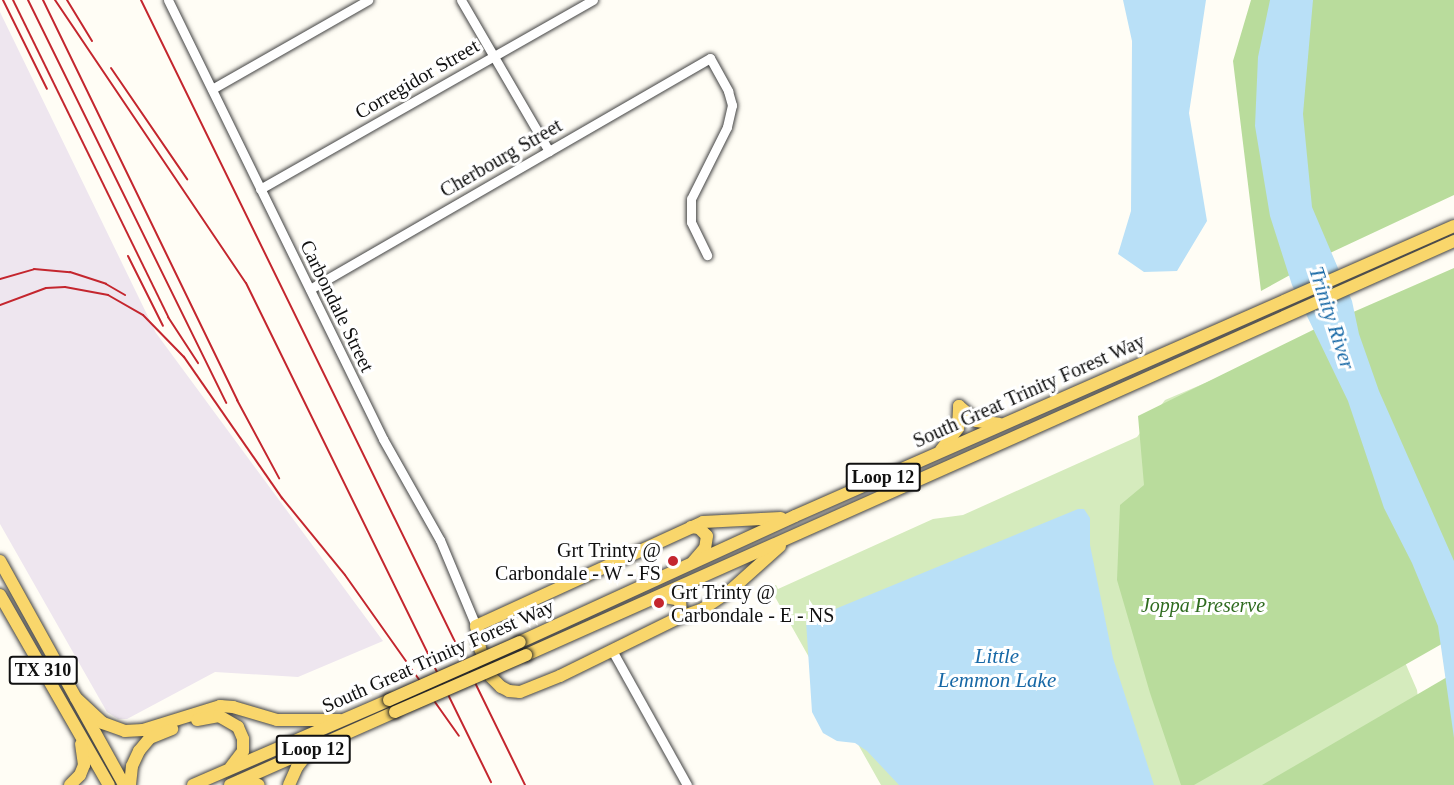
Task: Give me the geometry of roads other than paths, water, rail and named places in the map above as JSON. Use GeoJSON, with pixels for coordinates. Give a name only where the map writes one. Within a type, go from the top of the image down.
{"type":"FeatureCollection","features":[{"type":"Feature","properties":{"kind":"main road","name":"South Great Trinity Forest Way"},"geometry":{"type":"LineString","coordinates":[[194,785],[520,642],[795,516],[1454,226]]}},
{"type":"Feature","properties":{"kind":"main road","name":"South Great Trinity Forest Way"},"geometry":{"type":"LineString","coordinates":[[234,783],[1454,241]]}},
{"type":"Feature","properties":{"kind":"main road"},"geometry":{"type":"LineString","coordinates":[[940,452],[958,428],[959,406],[976,421],[1004,424]]}},
{"type":"Feature","properties":{"kind":"main road"},"geometry":{"type":"LineString","coordinates":[[930,473],[950,456],[966,448],[971,438]]}},
{"type":"Feature","properties":{"kind":"main road"},"geometry":{"type":"LineString","coordinates":[[793,536],[703,609],[676,619],[613,652],[532,688],[509,692],[491,677],[480,648],[476,626],[691,527],[711,521],[757,521],[795,516]]}},
{"type":"Feature","properties":{"kind":"main road"},"geometry":{"type":"LineString","coordinates":[[689,566],[701,554],[707,542],[704,532],[691,527]]}},
{"type":"Feature","properties":{"kind":"main road","name":"TX 310"},"geometry":{"type":"LineString","coordinates":[[0,561],[124,785]]}},
{"type":"Feature","properties":{"kind":"main road","name":"TX 310"},"geometry":{"type":"LineString","coordinates":[[0,596],[110,785]]}},
{"type":"Feature","properties":{"kind":"main road"},"geometry":{"type":"LineString","coordinates":[[659,596],[680,600],[681,613],[676,619]]}},
{"type":"Feature","properties":{"kind":"main road"},"geometry":{"type":"LineString","coordinates":[[76,698],[103,723],[125,731],[143,730],[220,706],[233,707],[283,721],[340,720]]}},
{"type":"Feature","properties":{"kind":"main road"},"geometry":{"type":"LineString","coordinates":[[130,785],[135,758],[150,738],[206,717],[226,718],[241,732],[243,751],[229,769]]}},
{"type":"Feature","properties":{"kind":"main road"},"geometry":{"type":"LineString","coordinates":[[70,785],[80,775],[85,758],[77,729]]}},
{"type":"Feature","properties":{"kind":"main road"},"geometry":{"type":"LineString","coordinates":[[289,785],[297,767],[312,749]]}},
{"type":"Feature","properties":{"kind":"main road"},"geometry":{"type":"LineString","coordinates":[[234,783],[260,785]]}},
{"type":"Feature","properties":{"kind":"street","name":"Carbondale Street"},"geometry":{"type":"LineString","coordinates":[[168,0],[383,439],[440,540],[476,626]]}},
{"type":"Feature","properties":{"kind":"street"},"geometry":{"type":"LineString","coordinates":[[212,89],[368,0]]}},
{"type":"Feature","properties":{"kind":"street"},"geometry":{"type":"LineString","coordinates":[[461,0],[549,151]]}},
{"type":"Feature","properties":{"kind":"street","name":"Corregidor Street"},"geometry":{"type":"LineString","coordinates":[[260,189],[593,0]]}},
{"type":"Feature","properties":{"kind":"street","name":"Cherbourg Street"},"geometry":{"type":"LineString","coordinates":[[310,289],[710,58],[728,92],[732,105],[728,127],[691,199],[691,222],[707,255]]}},
{"type":"Feature","properties":{"kind":"street"},"geometry":{"type":"LineString","coordinates":[[613,652],[687,785]]}},
{"type":"Feature","properties":{"kind":"water"},"geometry":{"type":"Polygon","coordinates":[[[1123,0],[1206,0],[1189,113],[1207,221],[1177,271],[1144,272],[1118,254],[1131,211],[1132,41],[1123,0]]]}},
{"type":"Feature","properties":{"kind":"water","name":"Trinity River"},"geometry":{"type":"Polygon","coordinates":[[[1270,0],[1313,0],[1303,114],[1312,207],[1352,301],[1359,334],[1379,391],[1454,561],[1454,738],[1438,626],[1412,563],[1384,508],[1348,401],[1292,285],[1270,216],[1255,126],[1258,57],[1270,0]]]}},
{"type":"Feature","properties":{"kind":"water","name":"Little Lemmon Lake"},"geometry":{"type":"Polygon","coordinates":[[[1078,509],[1084,509],[1090,518],[1090,545],[1113,658],[1154,785],[899,785],[867,751],[855,743],[837,741],[823,733],[812,712],[806,621],[1078,509]]]}},
{"type":"Feature","properties":{"kind":"railway"},"geometry":{"type":"LineString","coordinates":[[3,0],[47,89]]}},
{"type":"Feature","properties":{"kind":"railway"},"geometry":{"type":"LineString","coordinates":[[13,0],[168,317],[198,363]]}},
{"type":"Feature","properties":{"kind":"railway"},"geometry":{"type":"LineString","coordinates":[[28,0],[226,403]]}},
{"type":"Feature","properties":{"kind":"railway"},"geometry":{"type":"LineString","coordinates":[[43,0],[237,400],[279,478]]}},
{"type":"Feature","properties":{"kind":"railway"},"geometry":{"type":"LineString","coordinates":[[55,0],[246,283],[491,782]]}},
{"type":"Feature","properties":{"kind":"railway"},"geometry":{"type":"LineString","coordinates":[[67,0],[92,41]]}},
{"type":"Feature","properties":{"kind":"railway"},"geometry":{"type":"LineString","coordinates":[[141,0],[525,785]]}},
{"type":"Feature","properties":{"kind":"railway"},"geometry":{"type":"LineString","coordinates":[[111,68],[187,179]]}},
{"type":"Feature","properties":{"kind":"railway"},"geometry":{"type":"LineString","coordinates":[[128,256],[163,326]]}},
{"type":"Feature","properties":{"kind":"railway"},"geometry":{"type":"LineString","coordinates":[[0,279],[34,269],[70,272],[106,284],[125,295]]}},
{"type":"Feature","properties":{"kind":"railway"},"geometry":{"type":"LineString","coordinates":[[0,305],[46,288],[65,287],[108,295],[143,315],[184,357],[282,498],[345,575],[459,736]]}},
{"type":"Feature","properties":{"kind":"place","name":"Grt Trinty @ Carbondale - W - FS"},"geometry":{"type":"Point","coordinates":[673,561]}},
{"type":"Feature","properties":{"kind":"place","name":"Grt Trinty @ Carbondale - E - NS"},"geometry":{"type":"Point","coordinates":[659,603]}},
{"type":"Feature","properties":{"kind":"park label","name":"Joppa Preserve"},"geometry":{"type":"Point","coordinates":[1203,605]}}]}
